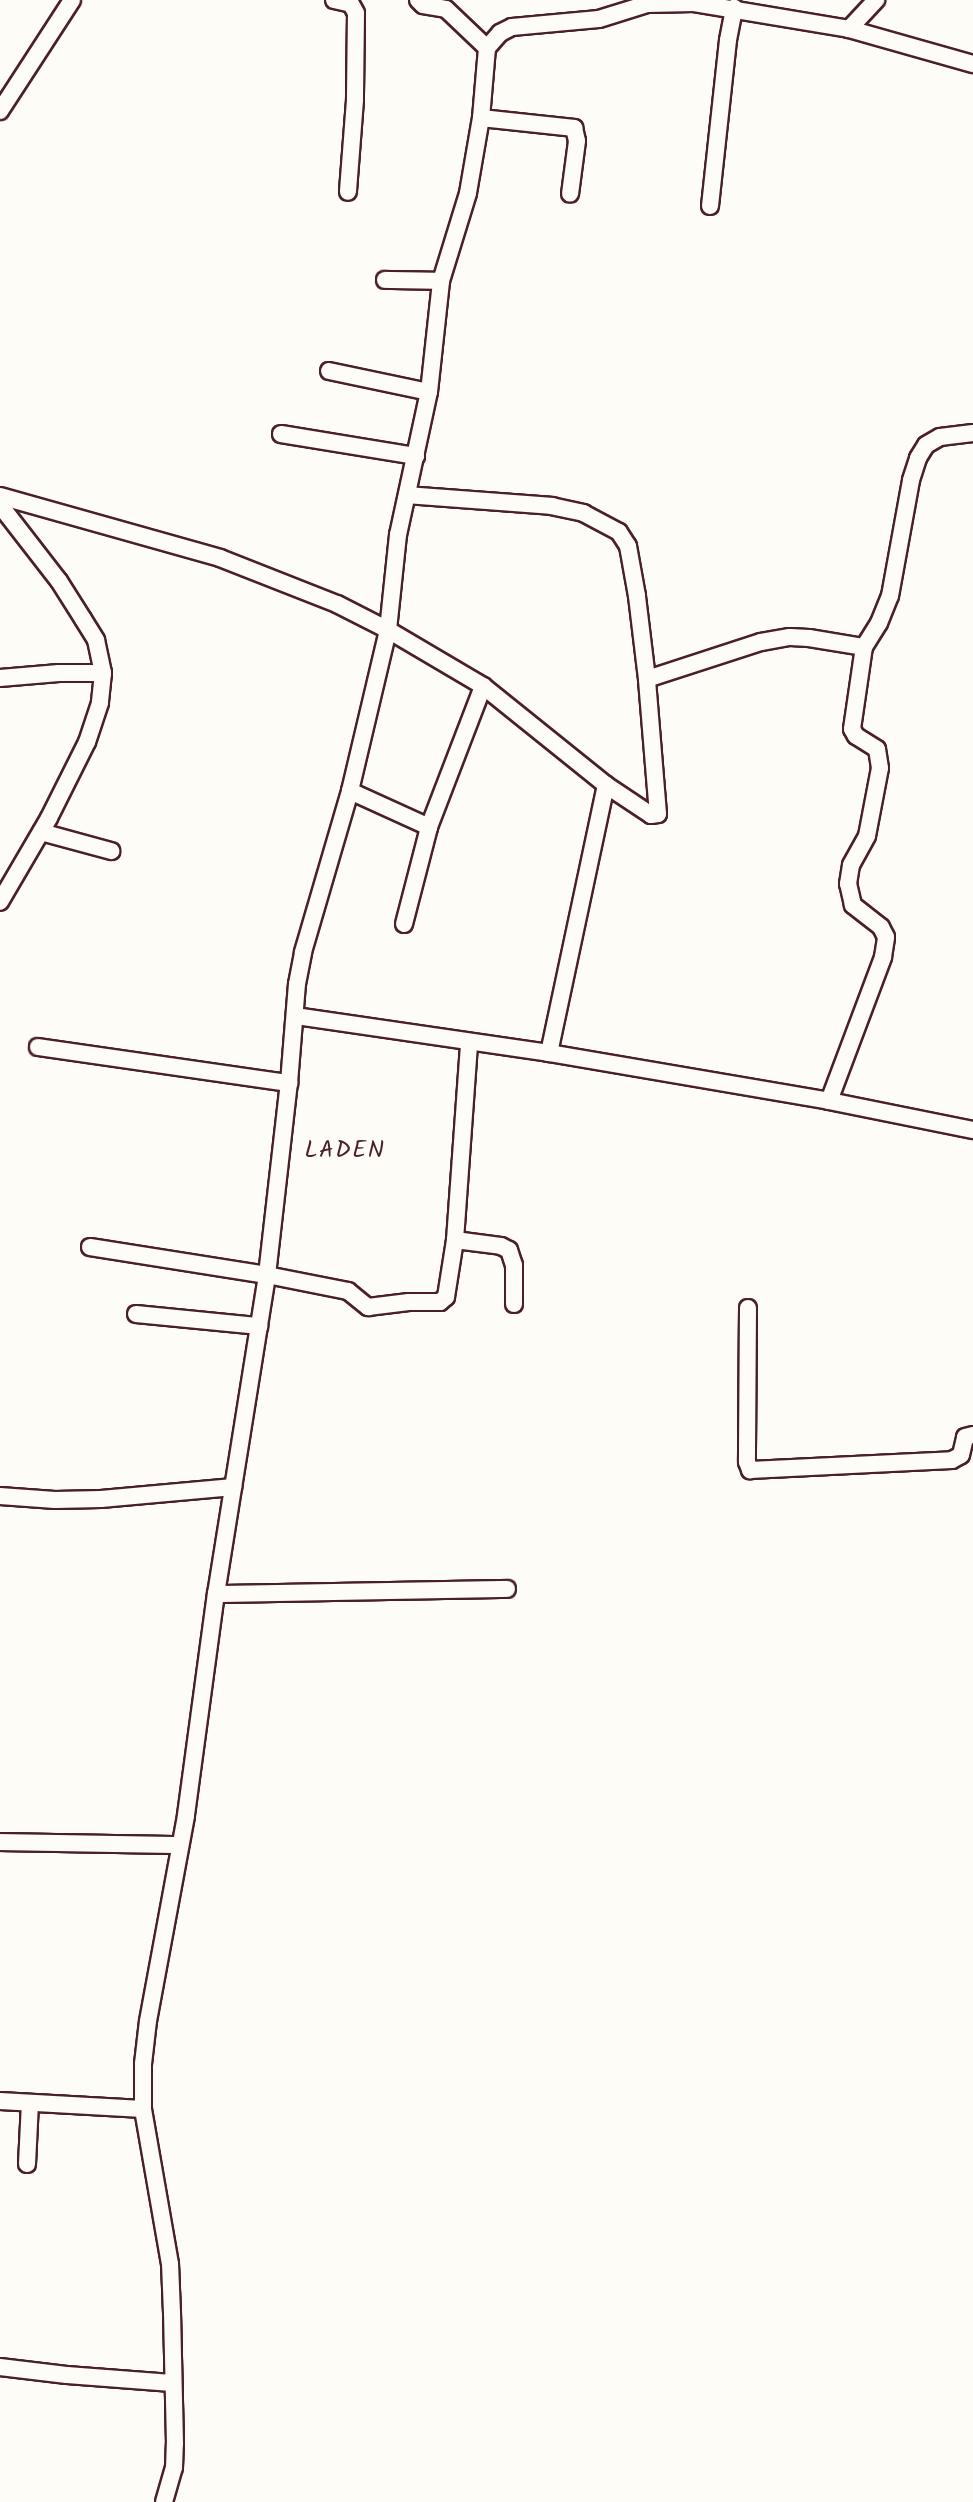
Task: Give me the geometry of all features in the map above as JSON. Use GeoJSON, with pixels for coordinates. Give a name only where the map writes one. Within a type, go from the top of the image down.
{"type":"FeatureCollection","features":[{"type":"Feature","properties":{"kind":"street"},"geometry":{"type":"LineString","coordinates":[[0,111],[72,0]]}},
{"type":"Feature","properties":{"kind":"street"},"geometry":{"type":"LineString","coordinates":[[334,0],[351,4],[356,14],[355,100],[348,192]]}},
{"type":"Feature","properties":{"kind":"street"},"geometry":{"type":"LineString","coordinates":[[418,0],[423,5],[446,9],[487,48]]}},
{"type":"Feature","properties":{"kind":"street"},"geometry":{"type":"LineString","coordinates":[[849,29],[876,0]]}},
{"type":"Feature","properties":{"kind":"street"},"geometry":{"type":"LineString","coordinates":[[164,2502],[174,2468],[176,2444],[172,2383],[170,2264],[143,2109],[142,2064],[180,1845],[216,1594],[267,1275],[296,1016],[297,984],[303,952],[350,791],[388,630],[398,535],[429,392],[441,281],[465,204],[481,118],[487,48],[500,33],[512,27],[599,19],[647,2],[694,3],[849,29],[973,64]]}},
{"type":"Feature","properties":{"kind":"street"},"geometry":{"type":"LineString","coordinates":[[710,206],[728,40],[734,8]]}},
{"type":"Feature","properties":{"kind":"street"},"geometry":{"type":"LineString","coordinates":[[481,118],[574,128],[577,141],[570,194]]}},
{"type":"Feature","properties":{"kind":"street"},"geometry":{"type":"LineString","coordinates":[[385,280],[441,281]]}},
{"type":"Feature","properties":{"kind":"street"},"geometry":{"type":"LineString","coordinates":[[329,371],[429,392]]}},
{"type":"Feature","properties":{"kind":"street"},"geometry":{"type":"LineString","coordinates":[[829,1101],[882,957],[886,937],[881,927],[853,905],[848,884],[851,865],[867,836],[880,768],[875,747],[856,736],[852,729],[864,647],[879,623],[890,596],[911,480],[918,458],[926,445],[940,437],[973,433]]}},
{"type":"Feature","properties":{"kind":"street"},"geometry":{"type":"LineString","coordinates":[[281,434],[416,456]]}},
{"type":"Feature","properties":{"kind":"street"},"geometry":{"type":"LineString","coordinates":[[0,496],[220,558],[310,593],[388,630],[483,686],[606,784],[651,815],[658,814],[638,596],[628,546],[619,532],[584,513],[552,506],[406,495]]}},
{"type":"Feature","properties":{"kind":"street"},"geometry":{"type":"LineString","coordinates":[[0,505],[60,580],[84,619],[96,640],[103,673],[100,703],[87,742],[41,832],[0,902]]}},
{"type":"Feature","properties":{"kind":"street"},"geometry":{"type":"LineString","coordinates":[[647,679],[761,642],[790,637],[864,647]]}},
{"type":"Feature","properties":{"kind":"street"},"geometry":{"type":"LineString","coordinates":[[0,678],[59,673],[103,673]]}},
{"type":"Feature","properties":{"kind":"street"},"geometry":{"type":"LineString","coordinates":[[404,924],[429,826],[483,686]]}},
{"type":"Feature","properties":{"kind":"street"},"geometry":{"type":"LineString","coordinates":[[549,1053],[606,784]]}},
{"type":"Feature","properties":{"kind":"street"},"geometry":{"type":"LineString","coordinates":[[350,791],[429,826]]}},
{"type":"Feature","properties":{"kind":"street"},"geometry":{"type":"LineString","coordinates":[[41,832],[111,851]]}},
{"type":"Feature","properties":{"kind":"street"},"geometry":{"type":"LineString","coordinates":[[296,1016],[549,1053],[829,1101],[973,1130]]}},
{"type":"Feature","properties":{"kind":"street"},"geometry":{"type":"LineString","coordinates":[[90,1247],[267,1275],[348,1291],[368,1307],[409,1302],[437,1303],[446,1297],[455,1240],[469,1042]]}},
{"type":"Feature","properties":{"kind":"street"},"geometry":{"type":"LineString","coordinates":[[38,1047],[289,1083]]}},
{"type":"Feature","properties":{"kind":"street"},"geometry":{"type":"LineString","coordinates":[[455,1240],[501,1246],[509,1250],[514,1265],[514,1304]]}},
{"type":"Feature","properties":{"kind":"street"},"geometry":{"type":"LineString","coordinates":[[748,1308],[747,1462],[750,1470],[952,1460],[961,1455],[965,1437],[973,1435]]}},
{"type":"Feature","properties":{"kind":"street"},"geometry":{"type":"LineString","coordinates":[[136,1314],[259,1326]]}},
{"type":"Feature","properties":{"kind":"street"},"geometry":{"type":"LineString","coordinates":[[0,1496],[55,1500],[101,1499],[156,1492],[233,1487]]}},
{"type":"Feature","properties":{"kind":"street"},"geometry":{"type":"LineString","coordinates":[[216,1594],[507,1589]]}},
{"type":"Feature","properties":{"kind":"street"},"geometry":{"type":"LineString","coordinates":[[0,1842],[180,1845]]}},
{"type":"Feature","properties":{"kind":"street"},"geometry":{"type":"LineString","coordinates":[[0,2101],[143,2109]]}},
{"type":"Feature","properties":{"kind":"street"},"geometry":{"type":"LineString","coordinates":[[27,2164],[30,2103]]}},
{"type":"Feature","properties":{"kind":"street"},"geometry":{"type":"LineString","coordinates":[[0,2367],[172,2383]]}},
{"type":"Feature","properties":{"kind":"district","name":"LADEN"},"geometry":{"type":"Point","coordinates":[345,1151]}}]}
